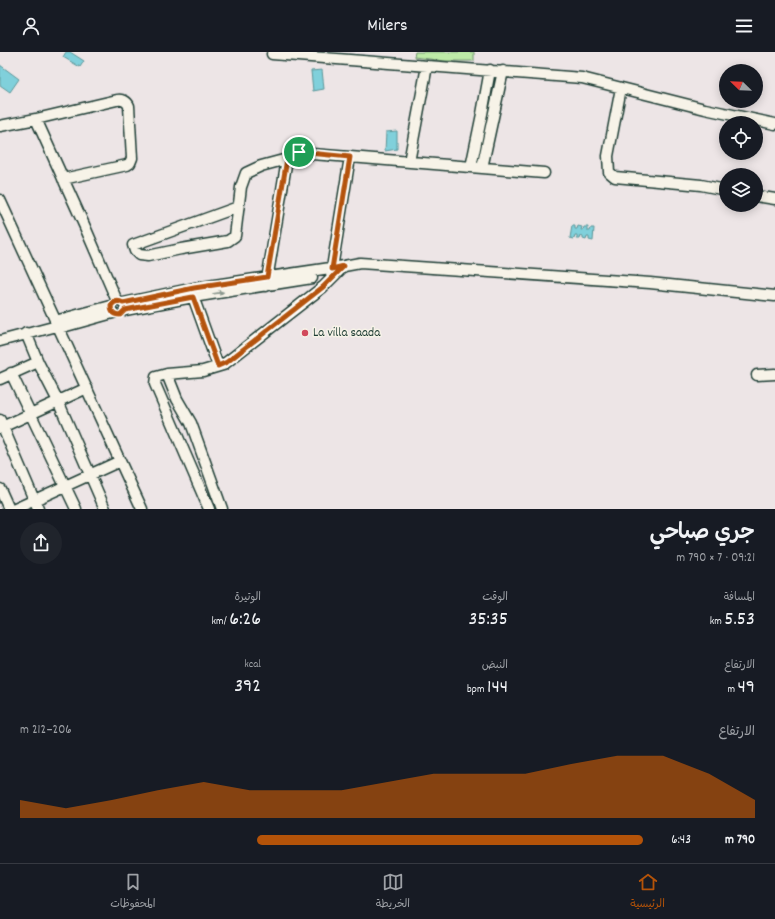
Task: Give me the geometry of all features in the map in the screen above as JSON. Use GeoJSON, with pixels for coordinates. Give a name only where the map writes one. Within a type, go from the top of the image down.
{"type":"FeatureCollection","features":[{"type":"Feature","properties":{"kind":"street"},"geometry":{"type":"LineString","coordinates":[[272,54],[582,78],[705,109],[775,124]]}},
{"type":"Feature","properties":{"kind":"street"},"geometry":{"type":"LineString","coordinates":[[409,162],[427,66]]}},
{"type":"Feature","properties":{"kind":"street"},"geometry":{"type":"LineString","coordinates":[[471,167],[490,70]]}},
{"type":"Feature","properties":{"kind":"street"},"geometry":{"type":"LineString","coordinates":[[482,168],[503,71]]}},
{"type":"Feature","properties":{"kind":"street"},"geometry":{"type":"LineString","coordinates":[[621,88],[608,156],[608,172],[615,177],[700,185],[719,189]]}},
{"type":"Feature","properties":{"kind":"street"},"geometry":{"type":"LineString","coordinates":[[0,126],[119,99],[125,101],[128,104],[132,158],[130,162],[127,165],[63,179]]}},
{"type":"Feature","properties":{"kind":"street"},"geometry":{"type":"LineString","coordinates":[[36,119],[118,307]]}},
{"type":"Feature","properties":{"kind":"street"},"geometry":{"type":"LineString","coordinates":[[479,131],[491,131]]}},
{"type":"Feature","properties":{"kind":"street"},"geometry":{"type":"LineString","coordinates":[[238,207],[133,245],[135,251],[139,255],[148,256],[228,241],[235,236],[241,188],[246,173],[261,166],[287,159],[299,152],[544,173]]}},
{"type":"Feature","properties":{"kind":"street"},"geometry":{"type":"LineString","coordinates":[[333,273],[350,157]]}},
{"type":"Feature","properties":{"kind":"street"},"geometry":{"type":"LineString","coordinates":[[266,281],[287,159]]}},
{"type":"Feature","properties":{"kind":"street"},"geometry":{"type":"LineString","coordinates":[[763,197],[775,198]]}},
{"type":"Feature","properties":{"kind":"street"},"geometry":{"type":"LineString","coordinates":[[0,200],[142,509]]}},
{"type":"Feature","properties":{"kind":"street"},"geometry":{"type":"LineString","coordinates":[[209,509],[155,384],[156,377],[166,374],[203,371],[227,362],[323,287],[333,273],[344,266],[360,263],[650,283],[775,296]]}},
{"type":"Feature","properties":{"kind":"street"},"geometry":{"type":"LineString","coordinates":[[0,341],[118,307],[266,281],[333,273]]}},
{"type":"Feature","properties":{"kind":"street"},"geometry":{"type":"LineString","coordinates":[[191,293],[218,366]]}},
{"type":"Feature","properties":{"kind":"street"},"geometry":{"type":"LineString","coordinates":[[26,334],[38,362],[58,401],[105,509]]}},
{"type":"Feature","properties":{"kind":"street"},"geometry":{"type":"LineString","coordinates":[[0,379],[38,362]]}},
{"type":"Feature","properties":{"kind":"street"},"geometry":{"type":"LineString","coordinates":[[11,373],[76,509]]}},
{"type":"Feature","properties":{"kind":"street"},"geometry":{"type":"LineString","coordinates":[[166,374],[177,399],[194,430],[222,509]]}},
{"type":"Feature","properties":{"kind":"street"},"geometry":{"type":"LineString","coordinates":[[757,375],[775,374]]}},
{"type":"Feature","properties":{"kind":"street"},"geometry":{"type":"LineString","coordinates":[[37,505],[1,425],[31,414],[87,388]]}},
{"type":"Feature","properties":{"kind":"street"},"geometry":{"type":"LineString","coordinates":[[15,509],[37,505],[66,486],[120,461]]}},
{"type":"Feature","properties":{"kind":"street"},"geometry":{"type":"LineString","coordinates":[[0,489],[8,509]]}},
{"type":"Feature","properties":{"kind":"green space"},"geometry":{"type":"Polygon","coordinates":[[[415,52],[474,52],[474,61],[445,61],[414,57],[415,52]]]}},
{"type":"Feature","properties":{"kind":"water"},"geometry":{"type":"Polygon","coordinates":[[[66,52],[70,52],[84,61],[80,67],[63,57],[66,52]]]}},
{"type":"Feature","properties":{"kind":"water"},"geometry":{"type":"Polygon","coordinates":[[[0,65],[19,79],[10,92],[0,85],[0,65]]]}},
{"type":"Feature","properties":{"kind":"water"},"geometry":{"type":"Polygon","coordinates":[[[322,70],[324,89],[313,91],[311,71],[322,70]]]}},
{"type":"Feature","properties":{"kind":"water"},"geometry":{"type":"Polygon","coordinates":[[[397,131],[397,149],[385,151],[386,132],[397,131]]]}},
{"type":"Feature","properties":{"kind":"water"},"geometry":{"type":"Polygon","coordinates":[[[572,226],[575,226],[575,229],[577,229],[578,226],[582,227],[581,230],[583,230],[584,227],[588,227],[588,231],[590,231],[591,228],[594,228],[593,241],[589,240],[589,237],[587,237],[586,240],[581,236],[580,239],[577,239],[577,236],[575,236],[574,239],[570,238],[572,226]]]}},
{"type":"Feature","properties":{"kind":"place","name":"La villa saada"},"geometry":{"type":"Point","coordinates":[305,333]}},
{"type":"Feature","properties":{"kind":"route"},"geometry":{"type":"LineString","coordinates":[[299,152],[350,157],[332,269],[344,266],[323,287],[227,362],[218,366],[193,297],[125,310],[120,315],[112,312],[111,306],[117,301],[123,303],[194,288],[267,277],[287,159],[299,152]]}}]}
